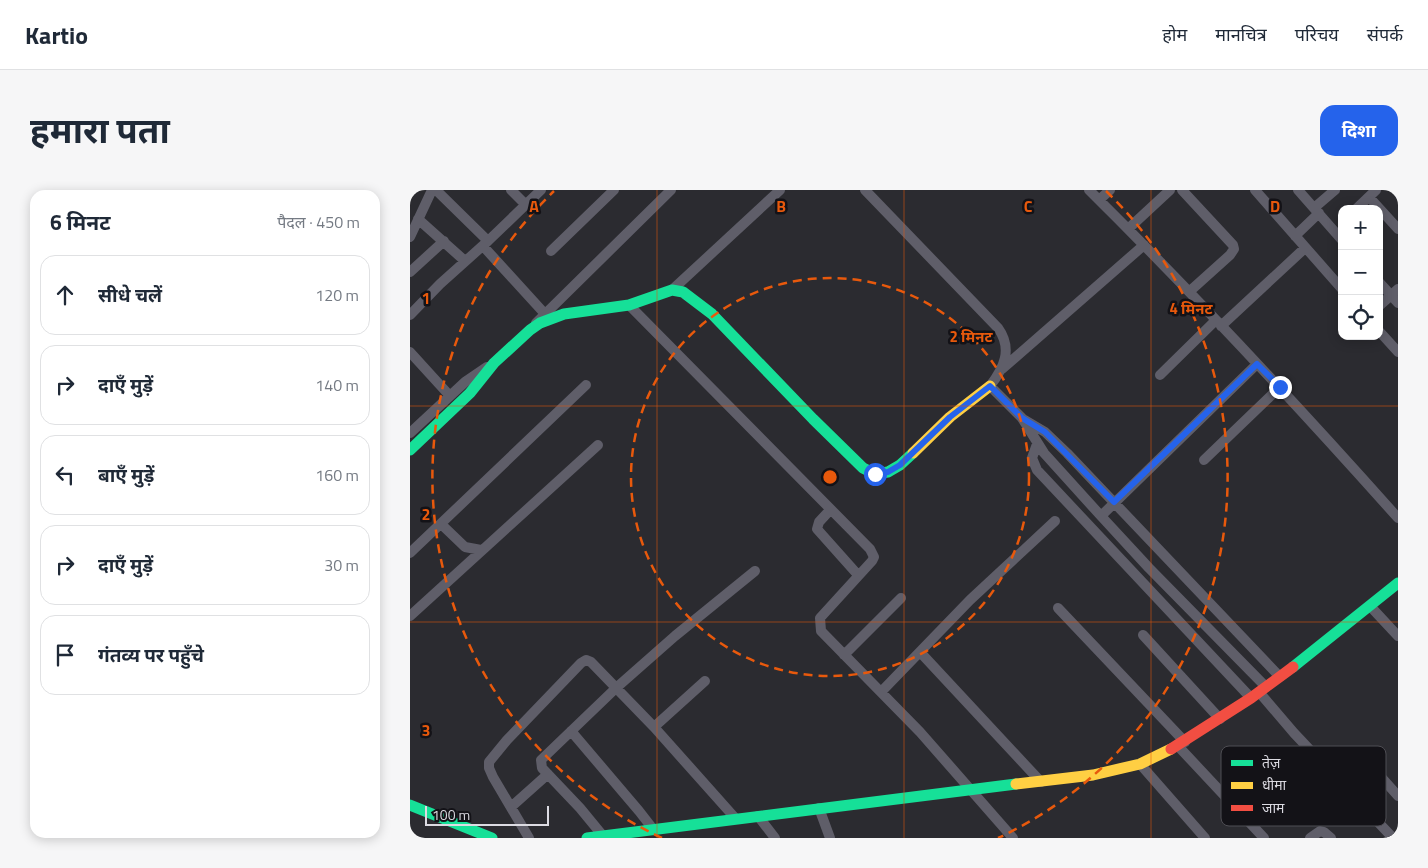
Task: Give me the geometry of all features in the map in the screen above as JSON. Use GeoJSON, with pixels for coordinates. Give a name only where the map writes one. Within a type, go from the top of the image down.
{"type":"FeatureCollection","features":[{"type":"Feature","properties":{"kind":"street"},"geometry":{"type":"LineString","coordinates":[[410,237],[434,190],[486,243],[545,314]]}},
{"type":"Feature","properties":{"kind":"street"},"geometry":{"type":"LineString","coordinates":[[511,190],[526,205]]}},
{"type":"Feature","properties":{"kind":"street"},"geometry":{"type":"LineString","coordinates":[[410,315],[542,190]]}},
{"type":"Feature","properties":{"kind":"street"},"geometry":{"type":"LineString","coordinates":[[551,251],[614,190]]}},
{"type":"Feature","properties":{"kind":"street"},"geometry":{"type":"LineString","coordinates":[[410,450],[470,393],[494,363],[530,330],[671,190]]}},
{"type":"Feature","properties":{"kind":"street"},"geometry":{"type":"LineString","coordinates":[[530,330],[555,316],[629,305],[672,290],[780,190]]}},
{"type":"Feature","properties":{"kind":"street"},"geometry":{"type":"LineString","coordinates":[[672,290],[683,292],[712,314],[863,468],[875,474],[888,472],[900,465],[950,417],[990,386],[1001,369],[1006,347],[1004,337],[998,328],[865,190]]}},
{"type":"Feature","properties":{"kind":"street"},"geometry":{"type":"LineString","coordinates":[[1089,190],[1190,291],[1280,387],[1398,518]]}},
{"type":"Feature","properties":{"kind":"street"},"geometry":{"type":"LineString","coordinates":[[1099,200],[1110,190]]}},
{"type":"Feature","properties":{"kind":"street"},"geometry":{"type":"LineString","coordinates":[[1128,229],[1170,190]]}},
{"type":"Feature","properties":{"kind":"street"},"geometry":{"type":"LineString","coordinates":[[1182,190],[1233,245],[1234,249],[1230,255],[1190,291]]}},
{"type":"Feature","properties":{"kind":"street"},"geometry":{"type":"LineString","coordinates":[[1255,190],[1338,285]]}},
{"type":"Feature","properties":{"kind":"street"},"geometry":{"type":"LineString","coordinates":[[1298,190],[1338,236]]}},
{"type":"Feature","properties":{"kind":"street"},"geometry":{"type":"LineString","coordinates":[[1295,236],[1335,190]]}},
{"type":"Feature","properties":{"kind":"street"},"geometry":{"type":"LineString","coordinates":[[1360,205],[1372,193],[1397,227]]}},
{"type":"Feature","properties":{"kind":"street"},"geometry":{"type":"LineString","coordinates":[[418,219],[465,261]]}},
{"type":"Feature","properties":{"kind":"street"},"geometry":{"type":"LineString","coordinates":[[1333,230],[1338,226]]}},
{"type":"Feature","properties":{"kind":"street"},"geometry":{"type":"LineString","coordinates":[[410,272],[444,241]]}},
{"type":"Feature","properties":{"kind":"street"},"geometry":{"type":"LineString","coordinates":[[1001,369],[1144,245]]}},
{"type":"Feature","properties":{"kind":"street"},"geometry":{"type":"LineString","coordinates":[[1160,375],[1305,248]]}},
{"type":"Feature","properties":{"kind":"street"},"geometry":{"type":"LineString","coordinates":[[1383,285],[1396,296],[1383,304]]}},
{"type":"Feature","properties":{"kind":"street"},"geometry":{"type":"LineString","coordinates":[[629,305],[873,553],[872,561],[820,618],[822,631],[972,790],[1013,838]]}},
{"type":"Feature","properties":{"kind":"street"},"geometry":{"type":"LineString","coordinates":[[1383,335],[1398,352]]}},
{"type":"Feature","properties":{"kind":"street"},"geometry":{"type":"LineString","coordinates":[[410,352],[450,396]]}},
{"type":"Feature","properties":{"kind":"street"},"geometry":{"type":"LineString","coordinates":[[410,433],[465,382],[494,363]]}},
{"type":"Feature","properties":{"kind":"street"},"geometry":{"type":"LineString","coordinates":[[1101,516],[1257,364]]}},
{"type":"Feature","properties":{"kind":"street"},"geometry":{"type":"LineString","coordinates":[[410,553],[586,385]]}},
{"type":"Feature","properties":{"kind":"street"},"geometry":{"type":"LineString","coordinates":[[990,386],[1022,418],[1045,432],[1280,677]]}},
{"type":"Feature","properties":{"kind":"street"},"geometry":{"type":"LineString","coordinates":[[1204,460],[1280,387]]}},
{"type":"Feature","properties":{"kind":"street"},"geometry":{"type":"LineString","coordinates":[[1022,418],[1044,453],[1149,568],[1229,649],[1259,692],[1307,746]]}},
{"type":"Feature","properties":{"kind":"street"},"geometry":{"type":"LineString","coordinates":[[410,616],[598,444]]}},
{"type":"Feature","properties":{"kind":"street"},"geometry":{"type":"LineString","coordinates":[[1037,444],[1032,458],[1036,470],[1217,661],[1259,692]]}},
{"type":"Feature","properties":{"kind":"street"},"geometry":{"type":"LineString","coordinates":[[830,510],[819,522],[817,529],[858,575]]}},
{"type":"Feature","properties":{"kind":"street"},"geometry":{"type":"LineString","coordinates":[[881,692],[970,600],[1055,521]]}},
{"type":"Feature","properties":{"kind":"street"},"geometry":{"type":"LineString","coordinates":[[441,524],[466,547],[481,550]]}},
{"type":"Feature","properties":{"kind":"street"},"geometry":{"type":"LineString","coordinates":[[603,836],[580,808],[542,768],[541,760],[616,688],[675,636],[755,571]]}},
{"type":"Feature","properties":{"kind":"street"},"geometry":{"type":"LineString","coordinates":[[588,838],[1041,782],[1092,775],[1140,764],[1181,744],[1259,692],[1398,584]]}},
{"type":"Feature","properties":{"kind":"street"},"geometry":{"type":"LineString","coordinates":[[844,655],[901,598]]}},
{"type":"Feature","properties":{"kind":"street"},"geometry":{"type":"LineString","coordinates":[[1370,606],[1398,636]]}},
{"type":"Feature","properties":{"kind":"street"},"geometry":{"type":"LineString","coordinates":[[1058,608],[1221,789]]}},
{"type":"Feature","properties":{"kind":"street"},"geometry":{"type":"LineString","coordinates":[[1143,635],[1220,719]]}},
{"type":"Feature","properties":{"kind":"street"},"geometry":{"type":"LineString","coordinates":[[1217,661],[1229,649]]}},
{"type":"Feature","properties":{"kind":"street"},"geometry":{"type":"LineString","coordinates":[[920,652],[1041,782]]}},
{"type":"Feature","properties":{"kind":"street"},"geometry":{"type":"LineString","coordinates":[[529,838],[493,777],[489,768],[489,762],[507,740],[581,662],[586,660],[591,662],[654,728],[736,819]]}},
{"type":"Feature","properties":{"kind":"street"},"geometry":{"type":"LineString","coordinates":[[654,728],[705,681]]}},
{"type":"Feature","properties":{"kind":"street"},"geometry":{"type":"LineString","coordinates":[[571,731],[652,829]]}},
{"type":"Feature","properties":{"kind":"street"},"geometry":{"type":"LineString","coordinates":[[1140,764],[1205,838]]}},
{"type":"Feature","properties":{"kind":"street"},"geometry":{"type":"LineString","coordinates":[[511,807],[548,774]]}},
{"type":"Feature","properties":{"kind":"street"},"geometry":{"type":"LineString","coordinates":[[1386,783],[1398,796]]}},
{"type":"Feature","properties":{"kind":"street"},"geometry":{"type":"LineString","coordinates":[[410,805],[492,838]]}},
{"type":"Feature","properties":{"kind":"street"},"geometry":{"type":"LineString","coordinates":[[819,808],[830,838]]}},
{"type":"Feature","properties":{"kind":"street"},"geometry":{"type":"LineString","coordinates":[[758,816],[775,838]]}},
{"type":"Feature","properties":{"kind":"street"},"geometry":{"type":"LineString","coordinates":[[1253,826],[1264,838]]}},
{"type":"Feature","properties":{"kind":"street"},"geometry":{"type":"LineString","coordinates":[[1382,826],[1393,838]]}},
{"type":"Feature","properties":{"kind":"street"},"geometry":{"type":"LineString","coordinates":[[1310,838],[1320,831],[1331,838]]}},
{"type":"Feature","properties":{"kind":"traffic: fast"},"geometry":{"type":"LineString","coordinates":[[410,450],[470,393],[494,363],[540,323],[564,314],[629,305],[672,290],[683,292],[712,314],[863,468],[875,474],[888,472],[900,465],[913,453]]}},
{"type":"Feature","properties":{"kind":"traffic: fast"},"geometry":{"type":"LineString","coordinates":[[1293,667],[1398,583]]}},
{"type":"Feature","properties":{"kind":"traffic: fast"},"geometry":{"type":"LineString","coordinates":[[587,838],[1016,784]]}},
{"type":"Feature","properties":{"kind":"traffic: fast"},"geometry":{"type":"LineString","coordinates":[[410,805],[492,838]]}},
{"type":"Feature","properties":{"kind":"traffic: slow"},"geometry":{"type":"LineString","coordinates":[[913,453],[950,417],[990,386]]}},
{"type":"Feature","properties":{"kind":"traffic: slow"},"geometry":{"type":"LineString","coordinates":[[1016,784],[1093,775],[1140,764],[1171,749]]}},
{"type":"Feature","properties":{"kind":"traffic: jam"},"geometry":{"type":"LineString","coordinates":[[1171,749],[1251,698],[1293,667]]}},
{"type":"Feature","properties":{"kind":"route"},"geometry":{"type":"LineString","coordinates":[[875,474],[888,472],[900,465],[950,417],[990,386],[1022,418],[1045,432],[1114,502],[1257,364],[1280,387]]}}]}
